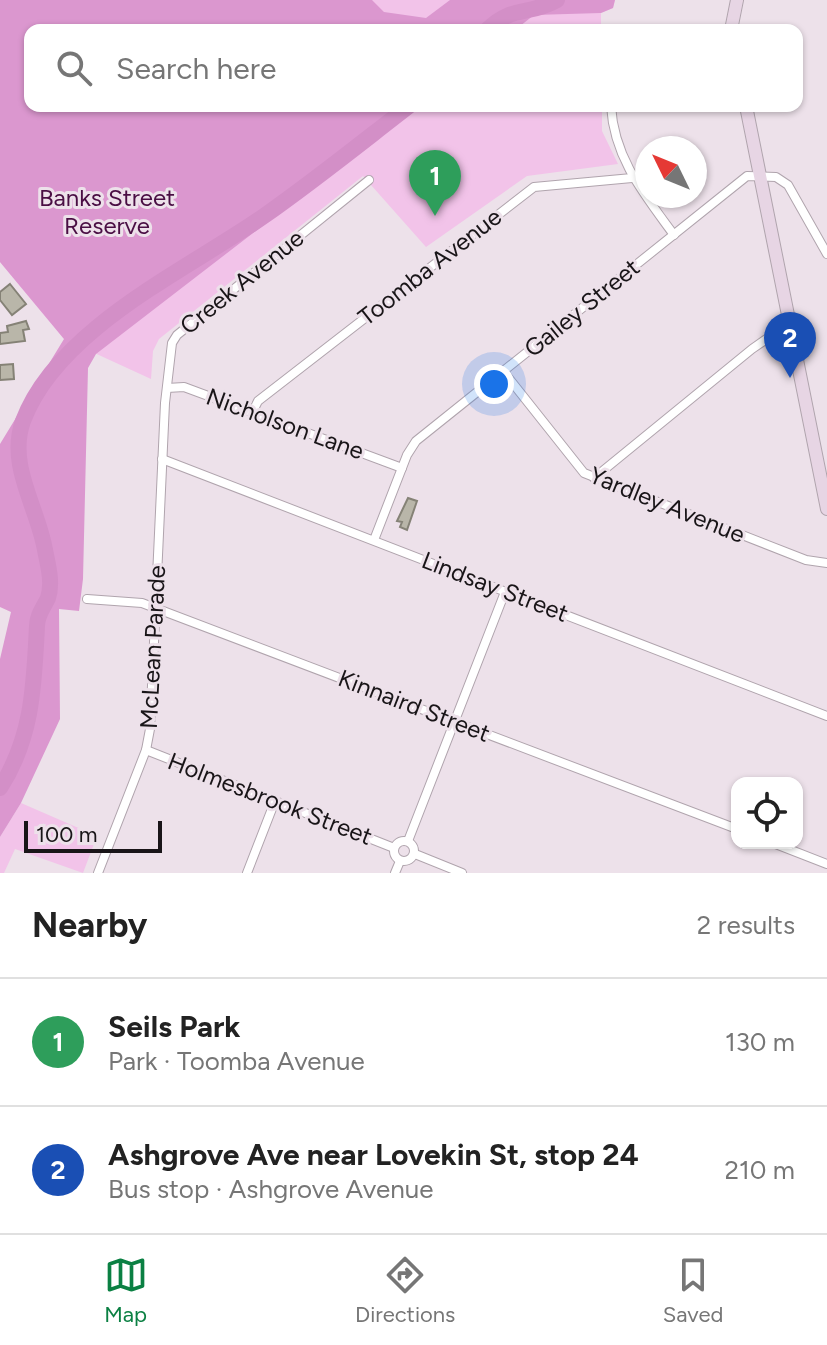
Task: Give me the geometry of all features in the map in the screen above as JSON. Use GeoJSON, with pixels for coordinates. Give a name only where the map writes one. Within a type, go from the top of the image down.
{"type":"FeatureCollection","features":[{"type":"Feature","properties":{"kind":"main road"},"geometry":{"type":"LineString","coordinates":[[732,24],[737,0]]}},
{"type":"Feature","properties":{"kind":"main road"},"geometry":{"type":"LineString","coordinates":[[747,112],[827,509]]}},
{"type":"Feature","properties":{"kind":"street"},"geometry":{"type":"LineString","coordinates":[[611,112],[612,133],[632,178],[674,235]]}},
{"type":"Feature","properties":{"kind":"street","name":"Gailey Street"},"geometry":{"type":"LineString","coordinates":[[374,540],[416,441],[747,176],[761,177]]}},
{"type":"Feature","properties":{"kind":"street"},"geometry":{"type":"LineString","coordinates":[[761,177],[776,177],[788,185],[827,254]]}},
{"type":"Feature","properties":{"kind":"street","name":"Toomba Avenue"},"geometry":{"type":"LineString","coordinates":[[253,411],[258,401],[534,187],[632,178]]}},
{"type":"Feature","properties":{"kind":"street","name":"Creek Avenue"},"geometry":{"type":"LineString","coordinates":[[162,459],[169,352],[177,335],[369,180]]}},
{"type":"Feature","properties":{"kind":"street"},"geometry":{"type":"LineString","coordinates":[[594,478],[752,349],[775,333],[790,329]]}},
{"type":"Feature","properties":{"kind":"street","name":"Yardley Avenue"},"geometry":{"type":"LineString","coordinates":[[503,371],[577,467],[594,478],[806,560],[827,563]]}},
{"type":"Feature","properties":{"kind":"street","name":"Nicholson Lane"},"geometry":{"type":"LineString","coordinates":[[167,388],[184,387],[402,468]]}},
{"type":"Feature","properties":{"kind":"street","name":"Lindsay Street"},"geometry":{"type":"LineString","coordinates":[[162,459],[827,716]]}},
{"type":"Feature","properties":{"kind":"street","name":"McLean Parade"},"geometry":{"type":"LineString","coordinates":[[98,873],[146,750],[150,729],[162,459]]}},
{"type":"Feature","properties":{"kind":"street"},"geometry":{"type":"LineString","coordinates":[[462,873],[415,854],[408,841],[505,592]]}},
{"type":"Feature","properties":{"kind":"street","name":"Kinnaird Street"},"geometry":{"type":"LineString","coordinates":[[87,599],[142,603],[154,607],[731,827]]}},
{"type":"Feature","properties":{"kind":"street","name":"Holmesbrook Street"},"geometry":{"type":"LineString","coordinates":[[146,750],[394,848]]}},
{"type":"Feature","properties":{"kind":"street"},"geometry":{"type":"LineString","coordinates":[[247,873],[275,801]]}},
{"type":"Feature","properties":{"kind":"street"},"geometry":{"type":"LineString","coordinates":[[395,873],[400,861],[394,848],[399,842],[408,841]]}},
{"type":"Feature","properties":{"kind":"street"},"geometry":{"type":"LineString","coordinates":[[788,849],[827,864]]}},
{"type":"Feature","properties":{"kind":"street"},"geometry":{"type":"LineString","coordinates":[[400,861],[409,861],[415,854]]}},
{"type":"Feature","properties":{"kind":"green space","name":"Banks Street Reserve"},"geometry":{"type":"Polygon","coordinates":[[[0,0],[615,0],[613,8],[601,13],[601,24],[24,24],[24,112],[602,112],[602,131],[618,164],[527,176],[426,247],[363,176],[159,339],[153,351],[151,379],[64,339],[0,262],[0,0]]]}},
{"type":"Feature","properties":{"kind":"green space","name":"Banks Street Reserve"},"geometry":{"type":"Polygon","coordinates":[[[0,0],[372,0],[384,12],[426,18],[450,0],[615,0],[613,8],[601,13],[534,15],[523,24],[24,24],[24,112],[410,112],[96,354],[88,368],[83,579],[79,611],[59,609],[60,719],[21,803],[0,837],[0,659],[11,612],[0,607],[0,444],[64,339],[0,262],[0,0]]]}},
{"type":"Feature","properties":{"kind":"green space"},"geometry":{"type":"Polygon","coordinates":[[[21,803],[97,836],[83,873],[15,849],[4,873],[0,873],[0,837],[21,803]]]}},
{"type":"Feature","properties":{"kind":"building"},"geometry":{"type":"Polygon","coordinates":[[[10,284],[26,304],[12,315],[0,300],[0,292],[10,284]]]}},
{"type":"Feature","properties":{"kind":"building"},"geometry":{"type":"Polygon","coordinates":[[[26,321],[29,329],[23,330],[25,341],[0,344],[0,333],[8,332],[7,326],[26,321]]]}},
{"type":"Feature","properties":{"kind":"building"},"geometry":{"type":"Polygon","coordinates":[[[13,364],[14,379],[0,380],[0,365],[13,364]]]}},
{"type":"Feature","properties":{"kind":"building"},"geometry":{"type":"Polygon","coordinates":[[[408,498],[417,501],[407,530],[400,527],[402,522],[397,521],[408,498]]]}},
{"type":"Feature","properties":{"kind":"waterway"},"geometry":{"type":"LineString","coordinates":[[494,24],[505,17],[557,0]]}},
{"type":"Feature","properties":{"kind":"waterway"},"geometry":{"type":"LineString","coordinates":[[0,788],[19,749],[30,710],[37,622],[50,586],[49,568],[19,454],[23,421],[40,388],[65,357],[128,304],[264,216],[401,112]]}},
{"type":"Feature","properties":{"kind":"place","name":"Seils Park"},"geometry":{"type":"Point","coordinates":[435,216]}},
{"type":"Feature","properties":{"kind":"place","name":"Ashgrove Ave near Lovekin St, stop 24"},"geometry":{"type":"Point","coordinates":[790,378]}}]}
